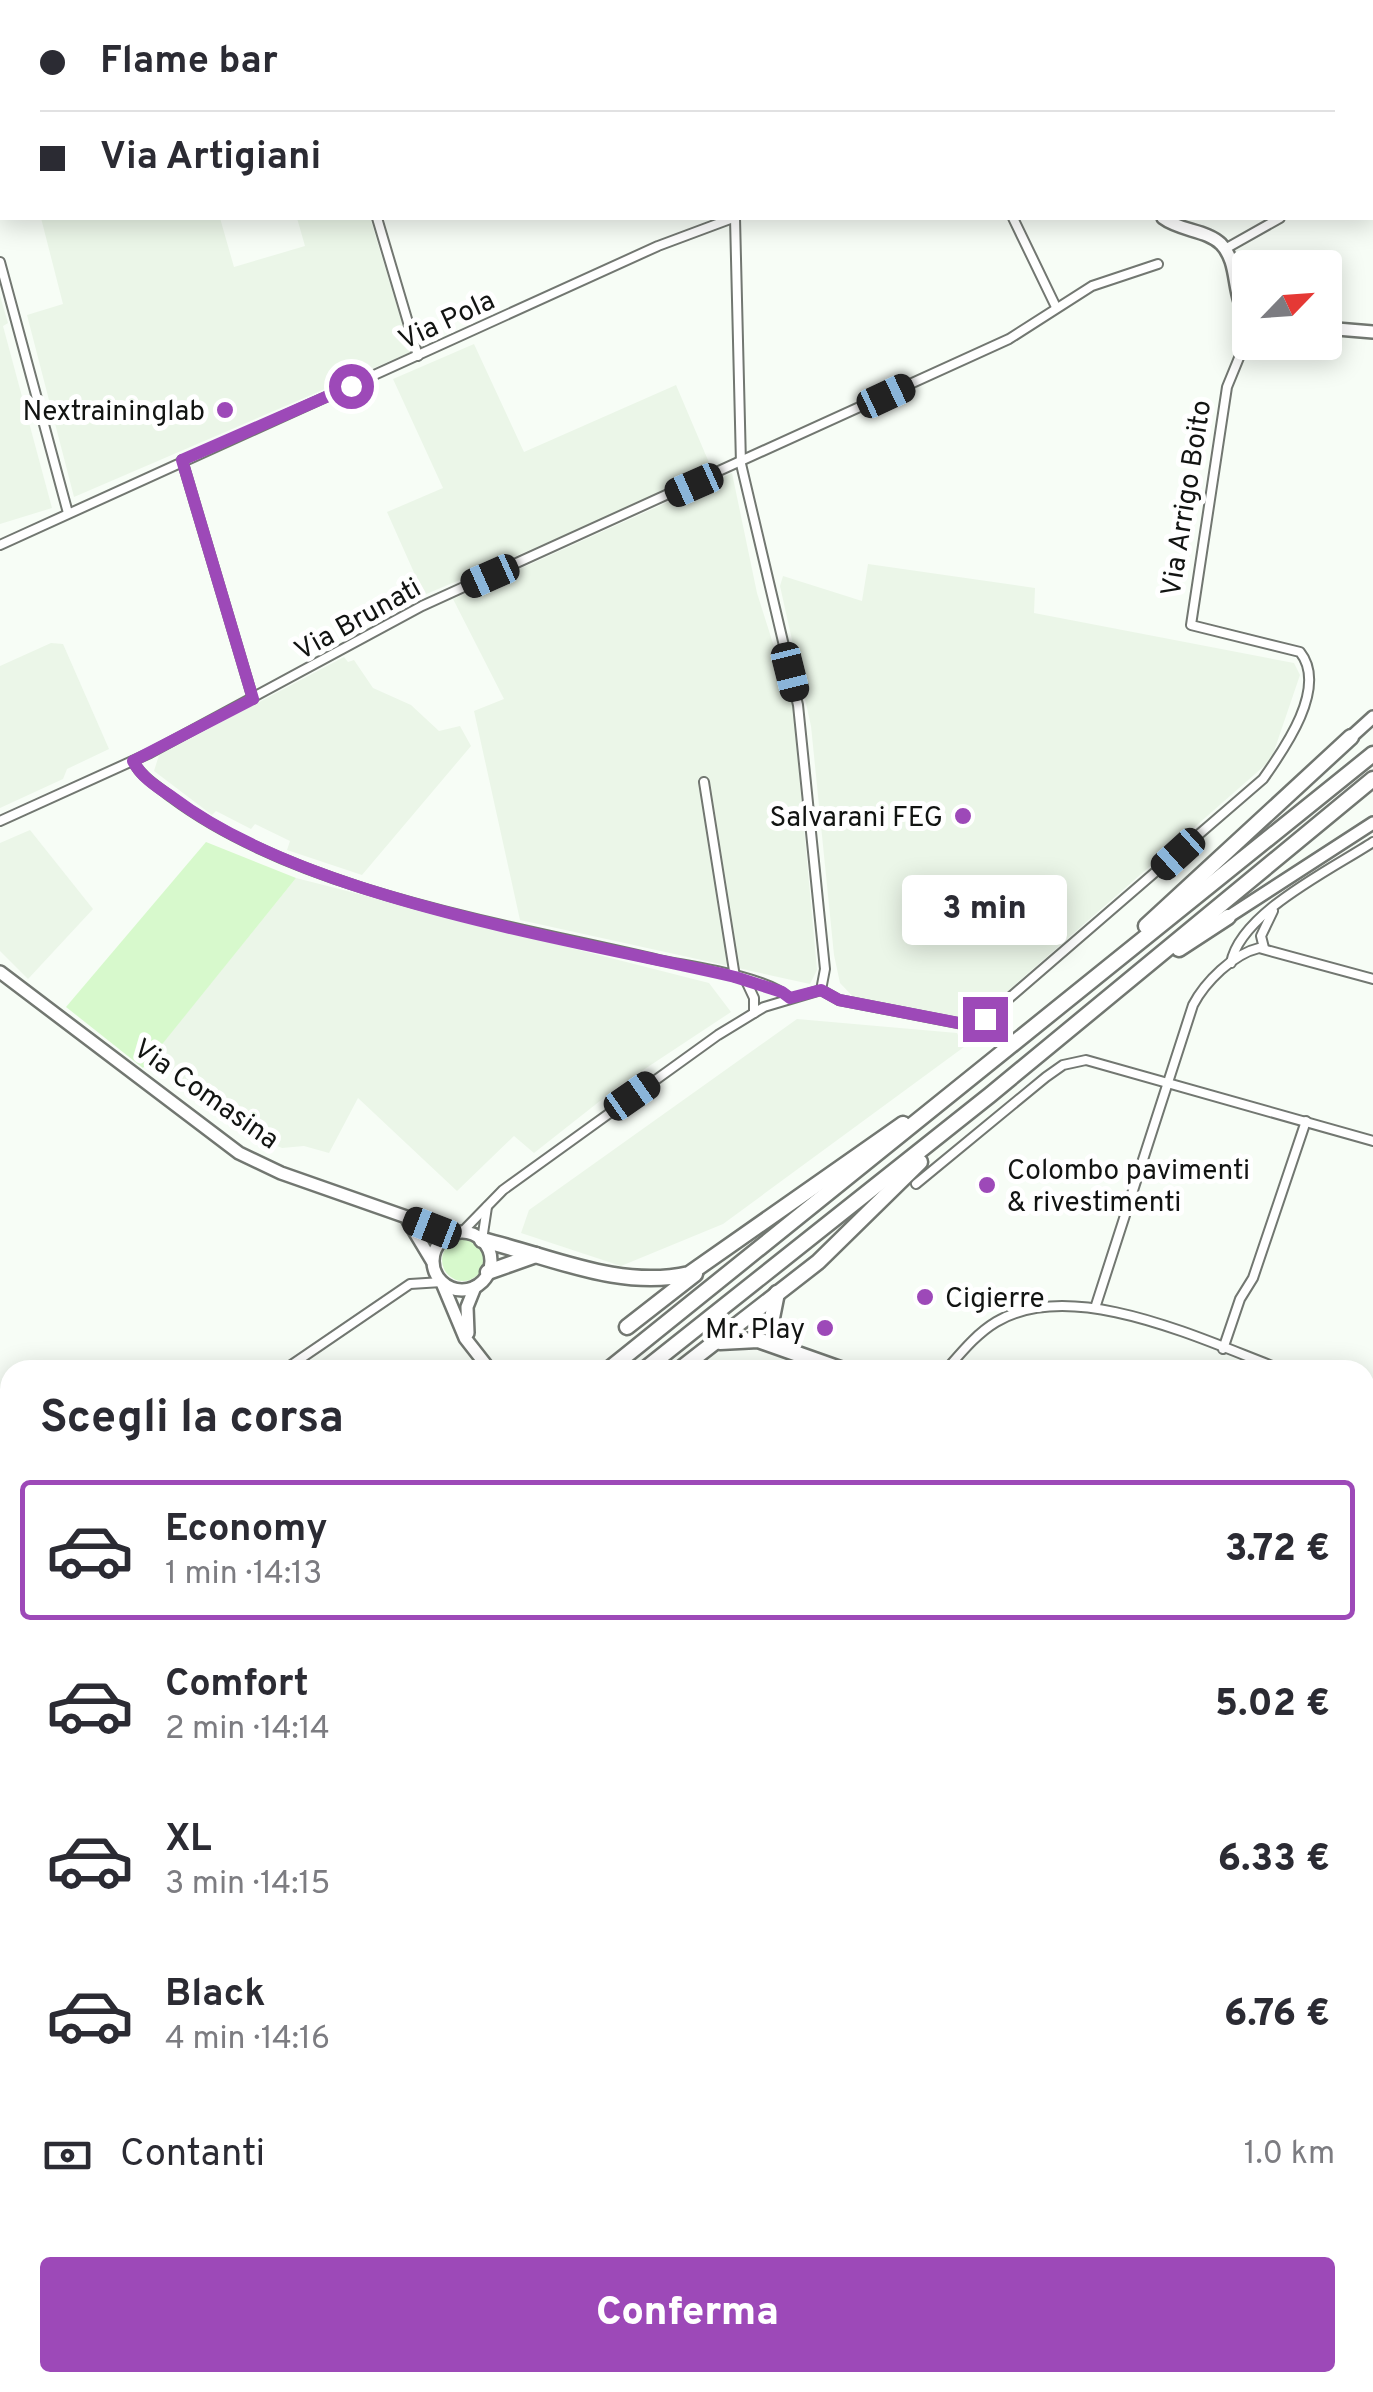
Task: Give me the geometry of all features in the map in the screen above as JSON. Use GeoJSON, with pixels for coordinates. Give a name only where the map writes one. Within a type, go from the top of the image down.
{"type":"FeatureCollection","features":[{"type":"Feature","properties":{"kind":"highway"},"geometry":{"type":"LineString","coordinates":[[1097,977],[1210,862],[1350,737]]}},
{"type":"Feature","properties":{"kind":"highway"},"geometry":{"type":"LineString","coordinates":[[620,1360],[1373,754]]}},
{"type":"Feature","properties":{"kind":"highway"},"geometry":{"type":"LineString","coordinates":[[657,1360],[990,1095],[1373,780]]}},
{"type":"Feature","properties":{"kind":"highway"},"geometry":{"type":"LineString","coordinates":[[1097,1006],[1228,916]]}},
{"type":"Feature","properties":{"kind":"highway"},"geometry":{"type":"LineString","coordinates":[[692,1360],[832,1249],[881,1198],[980,1110],[990,1095]]}},
{"type":"Feature","properties":{"kind":"highway"},"geometry":{"type":"LineString","coordinates":[[626,1326],[794,1196],[943,1100]]}},
{"type":"Feature","properties":{"kind":"highway"},"geometry":{"type":"LineString","coordinates":[[482,1240],[600,1273],[660,1280],[704,1267]]}},
{"type":"Feature","properties":{"kind":"highway"},"geometry":{"type":"LineString","coordinates":[[488,1272],[504,1263],[542,1254]]}},
{"type":"Feature","properties":{"kind":"highway"},"geometry":{"type":"LineString","coordinates":[[777,1292],[771,1323],[789,1349]]}},
{"type":"Feature","properties":{"kind":"highway"},"geometry":{"type":"LineString","coordinates":[[708,1348],[737,1338],[789,1349],[816,1360]]}},
{"type":"Feature","properties":{"kind":"main road"},"geometry":{"type":"LineString","coordinates":[[1166,220],[1181,230],[1218,240],[1225,249],[1232,275]]}},
{"type":"Feature","properties":{"kind":"main road"},"geometry":{"type":"LineString","coordinates":[[1342,329],[1373,332]]}},
{"type":"Feature","properties":{"kind":"main road"},"geometry":{"type":"LineString","coordinates":[[1350,737],[1373,717]]}},
{"type":"Feature","properties":{"kind":"main road"},"geometry":{"type":"LineString","coordinates":[[1228,916],[1373,823]]}},
{"type":"Feature","properties":{"kind":"main road","name":"Via Comasina"},"geometry":{"type":"LineString","coordinates":[[0,972],[240,1153],[405,1218],[457,1232]]}},
{"type":"Feature","properties":{"kind":"main road"},"geometry":{"type":"LineString","coordinates":[[405,1218],[432,1262],[480,1360]]}},
{"type":"Feature","properties":{"kind":"main road"},"geometry":{"type":"LineString","coordinates":[[432,1262],[438,1244],[457,1232],[482,1240],[490,1255],[488,1272],[475,1286],[465,1319],[476,1356]]}},
{"type":"Feature","properties":{"kind":"main road"},"geometry":{"type":"LineString","coordinates":[[442,1282],[458,1290],[475,1286]]}},
{"type":"Feature","properties":{"kind":"street"},"geometry":{"type":"LineString","coordinates":[[378,220],[418,356]]}},
{"type":"Feature","properties":{"kind":"street","name":"Via Pola"},"geometry":{"type":"LineString","coordinates":[[0,545],[658,246],[729,220]]}},
{"type":"Feature","properties":{"kind":"street"},"geometry":{"type":"LineString","coordinates":[[457,1232],[576,1136],[754,1012],[821,990],[825,969],[798,705],[740,464],[734,220]]}},
{"type":"Feature","properties":{"kind":"street"},"geometry":{"type":"LineString","coordinates":[[1014,220],[1056,307]]}},
{"type":"Feature","properties":{"kind":"street"},"geometry":{"type":"LineString","coordinates":[[1225,249],[1276,220]]}},
{"type":"Feature","properties":{"kind":"street"},"geometry":{"type":"LineString","coordinates":[[0,262],[68,513]]}},
{"type":"Feature","properties":{"kind":"street","name":"Via Brunati"},"geometry":{"type":"LineString","coordinates":[[0,821],[133,761],[422,606],[1009,339],[1092,286],[1158,264]]}},
{"type":"Feature","properties":{"kind":"street","name":"Via Arrigo Boito"},"geometry":{"type":"LineString","coordinates":[[821,990],[839,1000],[964,1024],[985,1019],[1262,779],[1284,750],[1311,683],[1311,665],[1300,652],[1191,625],[1228,387],[1239,360]]}},
{"type":"Feature","properties":{"kind":"street"},"geometry":{"type":"LineString","coordinates":[[182,460],[253,699]]}},
{"type":"Feature","properties":{"kind":"street"},"geometry":{"type":"LineString","coordinates":[[133,761],[144,776],[206,823],[322,872],[451,911],[735,977],[790,998]]}},
{"type":"Feature","properties":{"kind":"street"},"geometry":{"type":"LineString","coordinates":[[704,782],[735,977]]}},
{"type":"Feature","properties":{"kind":"street"},"geometry":{"type":"LineString","coordinates":[[1231,963],[1242,934],[1276,906],[1373,842]]}},
{"type":"Feature","properties":{"kind":"street"},"geometry":{"type":"LineString","coordinates":[[1264,948],[1263,928],[1276,906]]}},
{"type":"Feature","properties":{"kind":"street"},"geometry":{"type":"LineString","coordinates":[[1096,1305],[1193,1005],[1231,963],[1253,948],[1373,979]]}},
{"type":"Feature","properties":{"kind":"street"},"geometry":{"type":"LineString","coordinates":[[746,982],[754,998],[754,1012]]}},
{"type":"Feature","properties":{"kind":"street"},"geometry":{"type":"LineString","coordinates":[[916,1184],[1063,1065],[1096,1061],[1373,1141]]}},
{"type":"Feature","properties":{"kind":"street"},"geometry":{"type":"LineString","coordinates":[[1223,1349],[1240,1299],[1253,1278],[1306,1121]]}},
{"type":"Feature","properties":{"kind":"street"},"geometry":{"type":"LineString","coordinates":[[482,1240],[489,1203]]}},
{"type":"Feature","properties":{"kind":"street"},"geometry":{"type":"LineString","coordinates":[[299,1360],[410,1284],[442,1282]]}},
{"type":"Feature","properties":{"kind":"street"},"geometry":{"type":"LineString","coordinates":[[956,1360],[997,1321],[1062,1303],[1096,1305],[1254,1360]]}},
{"type":"Feature","properties":{"kind":"shaded area"},"geometry":{"type":"Polygon","coordinates":[[[42,220],[221,220],[234,267],[305,246],[298,220],[371,220],[411,352],[74,497],[27,315],[63,304],[42,220]]]}},
{"type":"Feature","properties":{"kind":"shaded area"},"geometry":{"type":"Polygon","coordinates":[[[0,296],[8,323],[3,326],[52,508],[0,524],[0,296]]]}},
{"type":"Feature","properties":{"kind":"shaded area"},"geometry":{"type":"Polygon","coordinates":[[[474,344],[524,452],[676,385],[713,472],[424,595],[387,512],[443,488],[393,379],[474,344]]]}},
{"type":"Feature","properties":{"kind":"shaded area"},"geometry":{"type":"Polygon","coordinates":[[[732,473],[757,593],[793,707],[817,970],[810,984],[520,920],[474,711],[504,699],[453,599],[732,473]]]}},
{"type":"Feature","properties":{"kind":"shaded area"},"geometry":{"type":"Polygon","coordinates":[[[868,564],[1035,588],[1034,613],[1294,663],[1300,675],[1271,760],[986,1010],[964,1020],[859,1003],[840,983],[834,955],[811,726],[780,586],[783,576],[862,601],[868,564]]]}},
{"type":"Feature","properties":{"kind":"shaded area"},"geometry":{"type":"Polygon","coordinates":[[[51,643],[63,644],[109,749],[67,769],[63,779],[0,808],[0,666],[51,643]]]}},
{"type":"Feature","properties":{"kind":"shaded area"},"geometry":{"type":"Polygon","coordinates":[[[344,657],[348,662],[354,660],[373,688],[411,705],[439,731],[460,726],[471,746],[362,875],[287,850],[290,841],[255,824],[251,829],[216,811],[212,815],[154,771],[159,755],[344,657]]]}},
{"type":"Feature","properties":{"kind":"shaded area"},"geometry":{"type":"Polygon","coordinates":[[[30,830],[93,909],[28,979],[0,951],[0,843],[30,830]]]}},
{"type":"Feature","properties":{"kind":"shaded area"},"geometry":{"type":"Polygon","coordinates":[[[296,878],[709,983],[731,1012],[619,1086],[534,1153],[514,1136],[457,1191],[358,1098],[329,1153],[304,1146],[282,1148],[248,1134],[152,1056],[296,878]]]}},
{"type":"Feature","properties":{"kind":"shaded area"},"geometry":{"type":"Polygon","coordinates":[[[797,1019],[957,1033],[964,1047],[723,1224],[621,1266],[521,1233],[529,1210],[797,1019]]]}},
{"type":"Feature","properties":{"kind":"green space"},"geometry":{"type":"Polygon","coordinates":[[[206,842],[296,878],[143,1068],[66,1007],[206,842]]]}},
{"type":"Feature","properties":{"kind":"green space"},"geometry":{"type":"Polygon","coordinates":[[[463,1239],[478,1245],[484,1260],[478,1275],[463,1281],[448,1275],[442,1260],[448,1245],[463,1239]]]}},
{"type":"Feature","properties":{"kind":"place","name":"Nextraininglab"},"geometry":{"type":"Point","coordinates":[225,410]}},
{"type":"Feature","properties":{"kind":"place","name":"Salvarani FEG"},"geometry":{"type":"Point","coordinates":[963,816]}},
{"type":"Feature","properties":{"kind":"place","name":"Colombo pavimenti & rivestimenti"},"geometry":{"type":"Point","coordinates":[987,1185]}},
{"type":"Feature","properties":{"kind":"place","name":"Cigierre"},"geometry":{"type":"Point","coordinates":[925,1297]}},
{"type":"Feature","properties":{"kind":"place","name":"Mr. Play"},"geometry":{"type":"Point","coordinates":[825,1328]}},
{"type":"Feature","properties":{"kind":"route"},"geometry":{"type":"LineString","coordinates":[[351,386],[182,460],[253,699],[133,761],[144,776],[206,823],[322,872],[400,898],[735,977],[790,998],[812,996],[821,990],[839,1000],[964,1024],[985,1019]]}}]}
